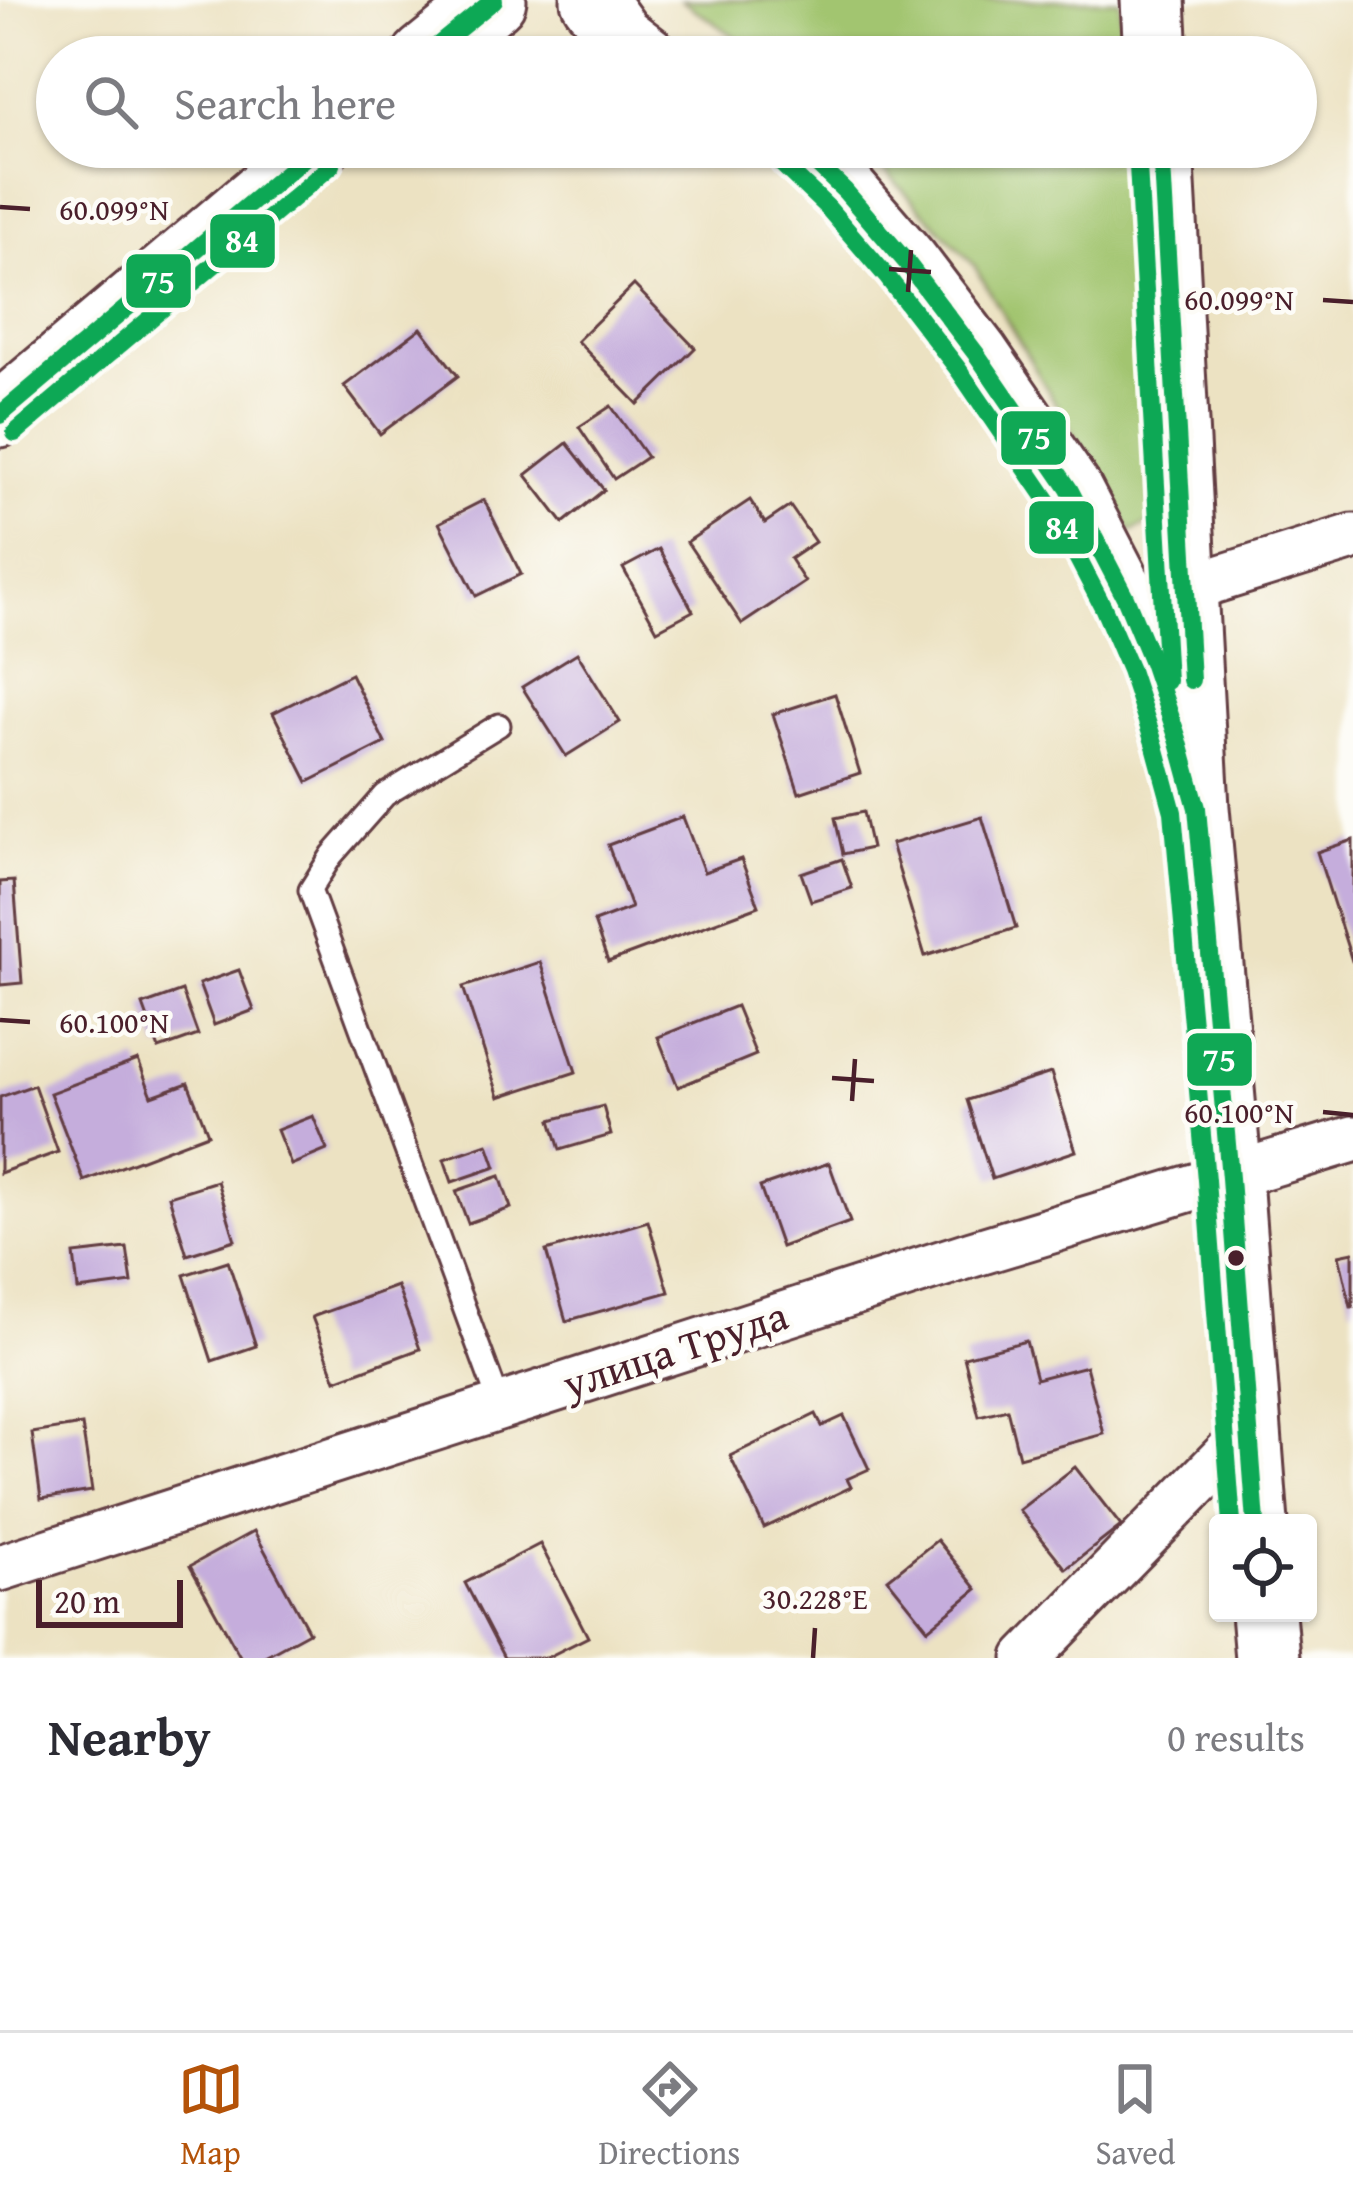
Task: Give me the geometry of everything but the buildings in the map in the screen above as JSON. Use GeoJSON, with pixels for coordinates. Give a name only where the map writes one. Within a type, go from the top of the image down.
{"type":"FeatureCollection","features":[{"type":"Feature","properties":{"kind":"street"},"geometry":{"type":"LineString","coordinates":[[450,36],[494,0]]}},
{"type":"Feature","properties":{"kind":"street"},"geometry":{"type":"LineString","coordinates":[[593,0],[619,36]]}},
{"type":"Feature","properties":{"kind":"street"},"geometry":{"type":"LineString","coordinates":[[1153,0],[1155,36]]}},
{"type":"Feature","properties":{"kind":"street"},"geometry":{"type":"LineString","coordinates":[[0,415],[292,168]]}},
{"type":"Feature","properties":{"kind":"street"},"geometry":{"type":"LineString","coordinates":[[820,168],[907,263],[1069,489],[1125,597],[1152,662],[1197,808]]}},
{"type":"Feature","properties":{"kind":"street"},"geometry":{"type":"LineString","coordinates":[[1162,168],[1197,808],[1255,1514]]}},
{"type":"Feature","properties":{"kind":"street"},"geometry":{"type":"LineString","coordinates":[[1186,589],[1353,537]]}},
{"type":"Feature","properties":{"kind":"street","name":"улица Труда"},"geometry":{"type":"LineString","coordinates":[[0,1568],[972,1254],[1353,1139]]}},
{"type":"Feature","properties":{"kind":"street"},"geometry":{"type":"LineString","coordinates":[[1027,1658],[1249,1431]]}},
{"type":"Feature","properties":{"kind":"street"},"geometry":{"type":"LineString","coordinates":[[1264,1622],[1267,1658]]}},
{"type":"Feature","properties":{"kind":"lane"},"geometry":{"type":"LineString","coordinates":[[499,725],[386,795],[332,855],[310,890],[500,1405]]}},
{"type":"Feature","properties":{"kind":"green space"},"geometry":{"type":"Polygon","coordinates":[[[681,0],[1120,0],[1122,36],[734,36],[681,0]]]}},
{"type":"Feature","properties":{"kind":"green space"},"geometry":{"type":"Polygon","coordinates":[[[882,168],[1130,168],[1152,523],[1131,532],[974,265],[882,168]]]}},
{"type":"Feature","properties":{"kind":"transit line","name":"75"},"geometry":{"type":"LineString","coordinates":[[450,36],[494,0]]}},
{"type":"Feature","properties":{"kind":"transit line","name":"75"},"geometry":{"type":"LineString","coordinates":[[0,415],[292,168]]}},
{"type":"Feature","properties":{"kind":"transit line","name":"84"},"geometry":{"type":"LineString","coordinates":[[15,433],[328,168]]}},
{"type":"Feature","properties":{"kind":"transit line","name":"84"},"geometry":{"type":"LineString","coordinates":[[786,168],[888,278],[958,369],[1048,501],[1130,670],[1173,812],[1231,1514]]}},
{"type":"Feature","properties":{"kind":"transit line","name":"75"},"geometry":{"type":"LineString","coordinates":[[821,168],[907,263],[1069,489],[1125,597],[1178,739],[1197,808],[1255,1514]]}},
{"type":"Feature","properties":{"kind":"transit line","name":"84"},"geometry":{"type":"LineString","coordinates":[[1138,168],[1167,681]]}},
{"type":"Feature","properties":{"kind":"transit line","name":"75"},"geometry":{"type":"LineString","coordinates":[[1162,168],[1191,680]]}}]}
